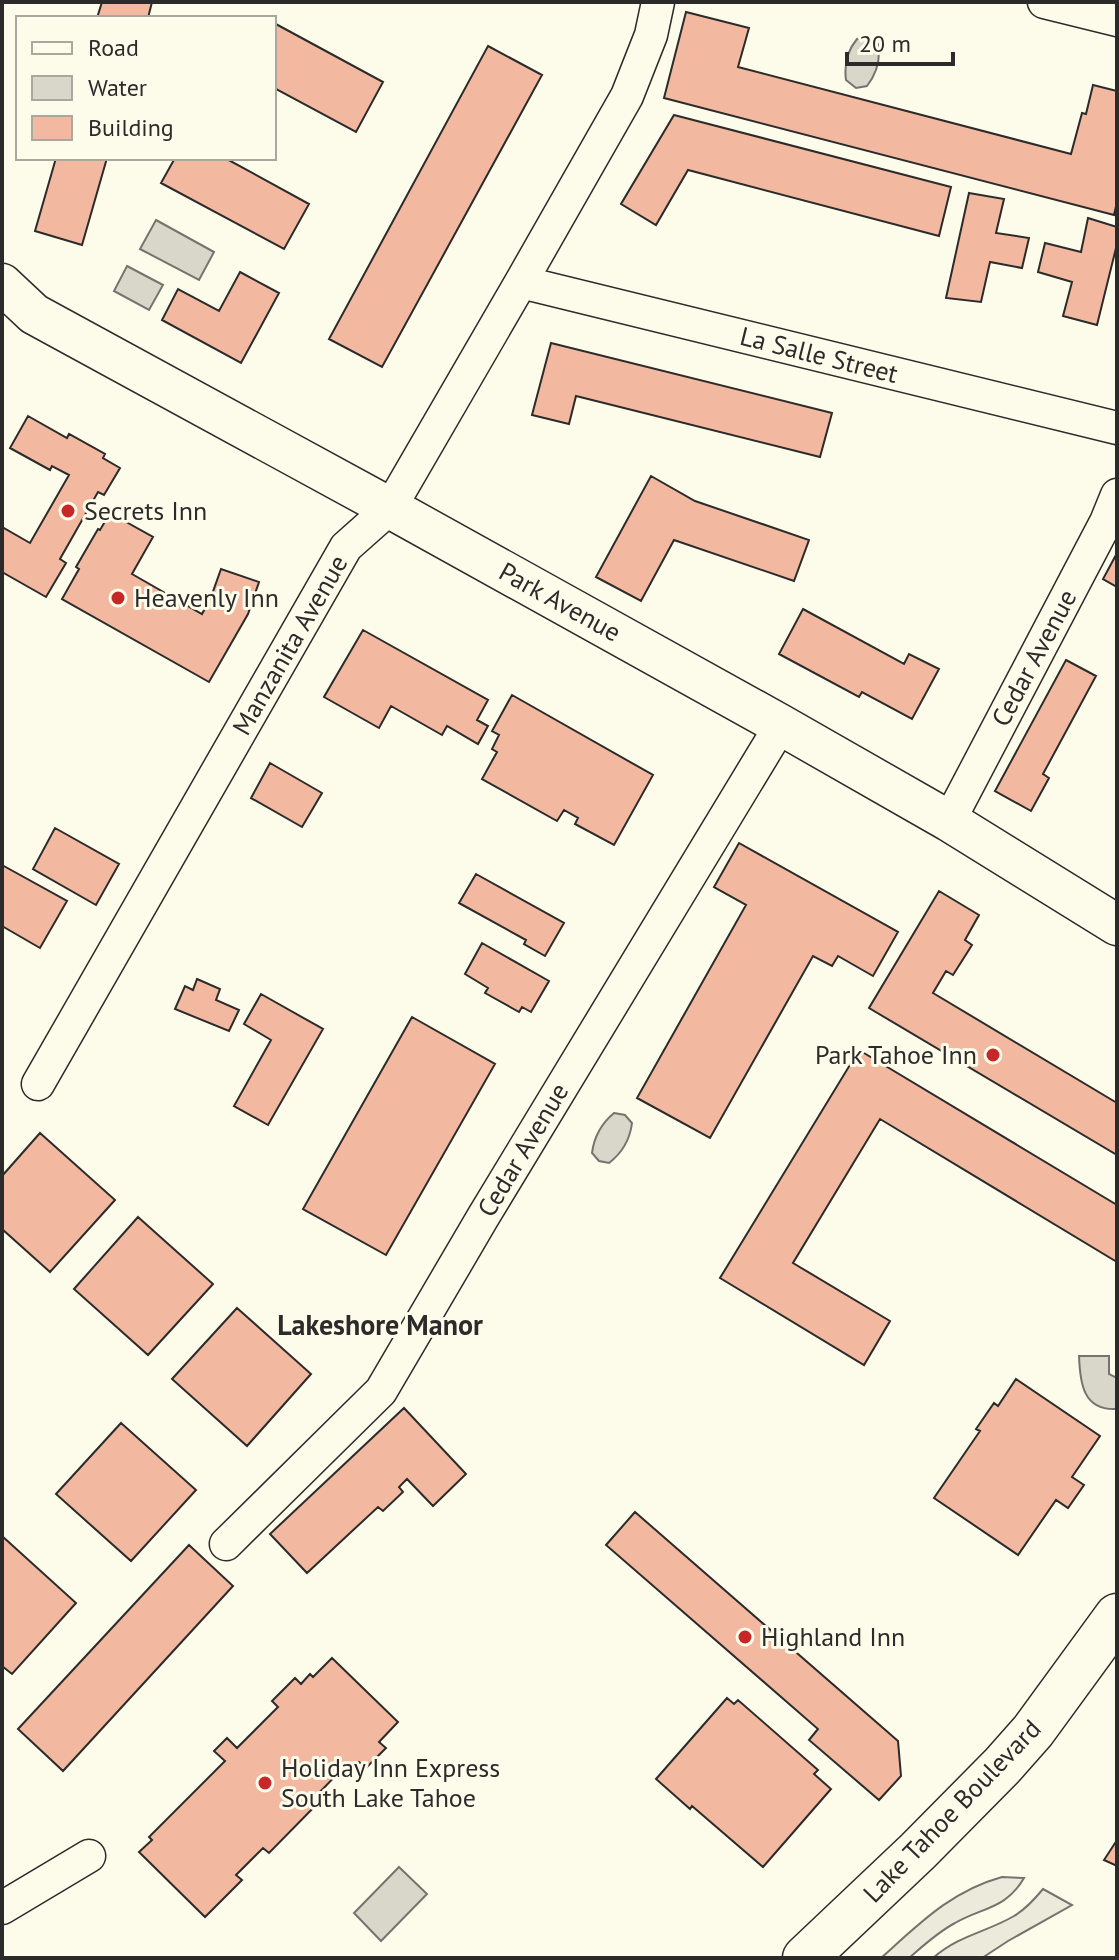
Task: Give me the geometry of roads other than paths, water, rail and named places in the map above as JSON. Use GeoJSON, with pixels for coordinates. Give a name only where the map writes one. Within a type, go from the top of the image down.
{"type":"FeatureCollection","features":[{"type":"Feature","properties":{"kind":"highway","name":"Lake Tahoe Boulevard"},"geometry":{"type":"LineString","coordinates":[[805,1958],[947,1823],[1002,1766],[1033,1731],[1117,1616]]}},
{"type":"Feature","properties":{"kind":"street","name":"Manzanita Avenue"},"geometry":{"type":"LineString","coordinates":[[38,1084],[346,547],[390,508],[521,282],[627,96],[651,35],[658,2]]}},
{"type":"Feature","properties":{"kind":"street"},"geometry":{"type":"LineString","coordinates":[[1044,2],[1117,20]]}},
{"type":"Feature","properties":{"kind":"street","name":"La Salle Street"},"geometry":{"type":"LineString","coordinates":[[521,282],[1117,428]]}},
{"type":"Feature","properties":{"kind":"street","name":"Park Avenue"},"geometry":{"type":"LineString","coordinates":[[2,284],[34,314],[781,725],[949,821],[1117,925]]}},
{"type":"Feature","properties":{"kind":"street","name":"Cedar Avenue"},"geometry":{"type":"LineString","coordinates":[[949,821],[1099,536],[1117,495]]}},
{"type":"Feature","properties":{"kind":"street","name":"Cedar Avenue"},"geometry":{"type":"LineString","coordinates":[[226,1544],[381,1391],[781,725]]}},
{"type":"Feature","properties":{"kind":"street"},"geometry":{"type":"LineString","coordinates":[[2,1908],[89,1856]]}},
{"type":"Feature","properties":{"kind":"water"},"geometry":{"type":"Polygon","coordinates":[[[869,37],[878,44],[877,66],[867,86],[856,88],[846,80],[847,58],[857,39],[869,37]]]}},
{"type":"Feature","properties":{"kind":"water"},"geometry":{"type":"Polygon","coordinates":[[[156,220],[214,252],[199,280],[140,249],[156,220]]]}},
{"type":"Feature","properties":{"kind":"water"},"geometry":{"type":"Polygon","coordinates":[[[127,266],[163,285],[149,310],[114,291],[127,266]]]}},
{"type":"Feature","properties":{"kind":"water"},"geometry":{"type":"Polygon","coordinates":[[[614,1113],[625,1115],[632,1123],[629,1135],[614,1159],[609,1163],[599,1161],[592,1153],[595,1141],[602,1126],[614,1113]]]}},
{"type":"Feature","properties":{"kind":"water"},"geometry":{"type":"Polygon","coordinates":[[[1079,1356],[1109,1356],[1109,1374],[1117,1378],[1117,1409],[1097,1405],[1090,1400],[1082,1385],[1079,1356]]]}},
{"type":"Feature","properties":{"kind":"water"},"geometry":{"type":"Polygon","coordinates":[[[399,1867],[427,1894],[381,1941],[354,1913],[399,1867]]]}},
{"type":"Feature","properties":{"kind":"place","name":"Secrets Inn"},"geometry":{"type":"Point","coordinates":[68,511]}},
{"type":"Feature","properties":{"kind":"place","name":"Heavenly Inn"},"geometry":{"type":"Point","coordinates":[118,598]}},
{"type":"Feature","properties":{"kind":"place","name":"Park Tahoe Inn"},"geometry":{"type":"Point","coordinates":[993,1055]}},
{"type":"Feature","properties":{"kind":"place","name":"Highland Inn"},"geometry":{"type":"Point","coordinates":[745,1637]}},
{"type":"Feature","properties":{"kind":"place","name":"Holiday Inn Express South Lake Tahoe"},"geometry":{"type":"Point","coordinates":[265,1783]}},
{"type":"Feature","properties":{"kind":"district","name":"Lakeshore Manor"},"geometry":{"type":"Point","coordinates":[380,1325]}}]}
